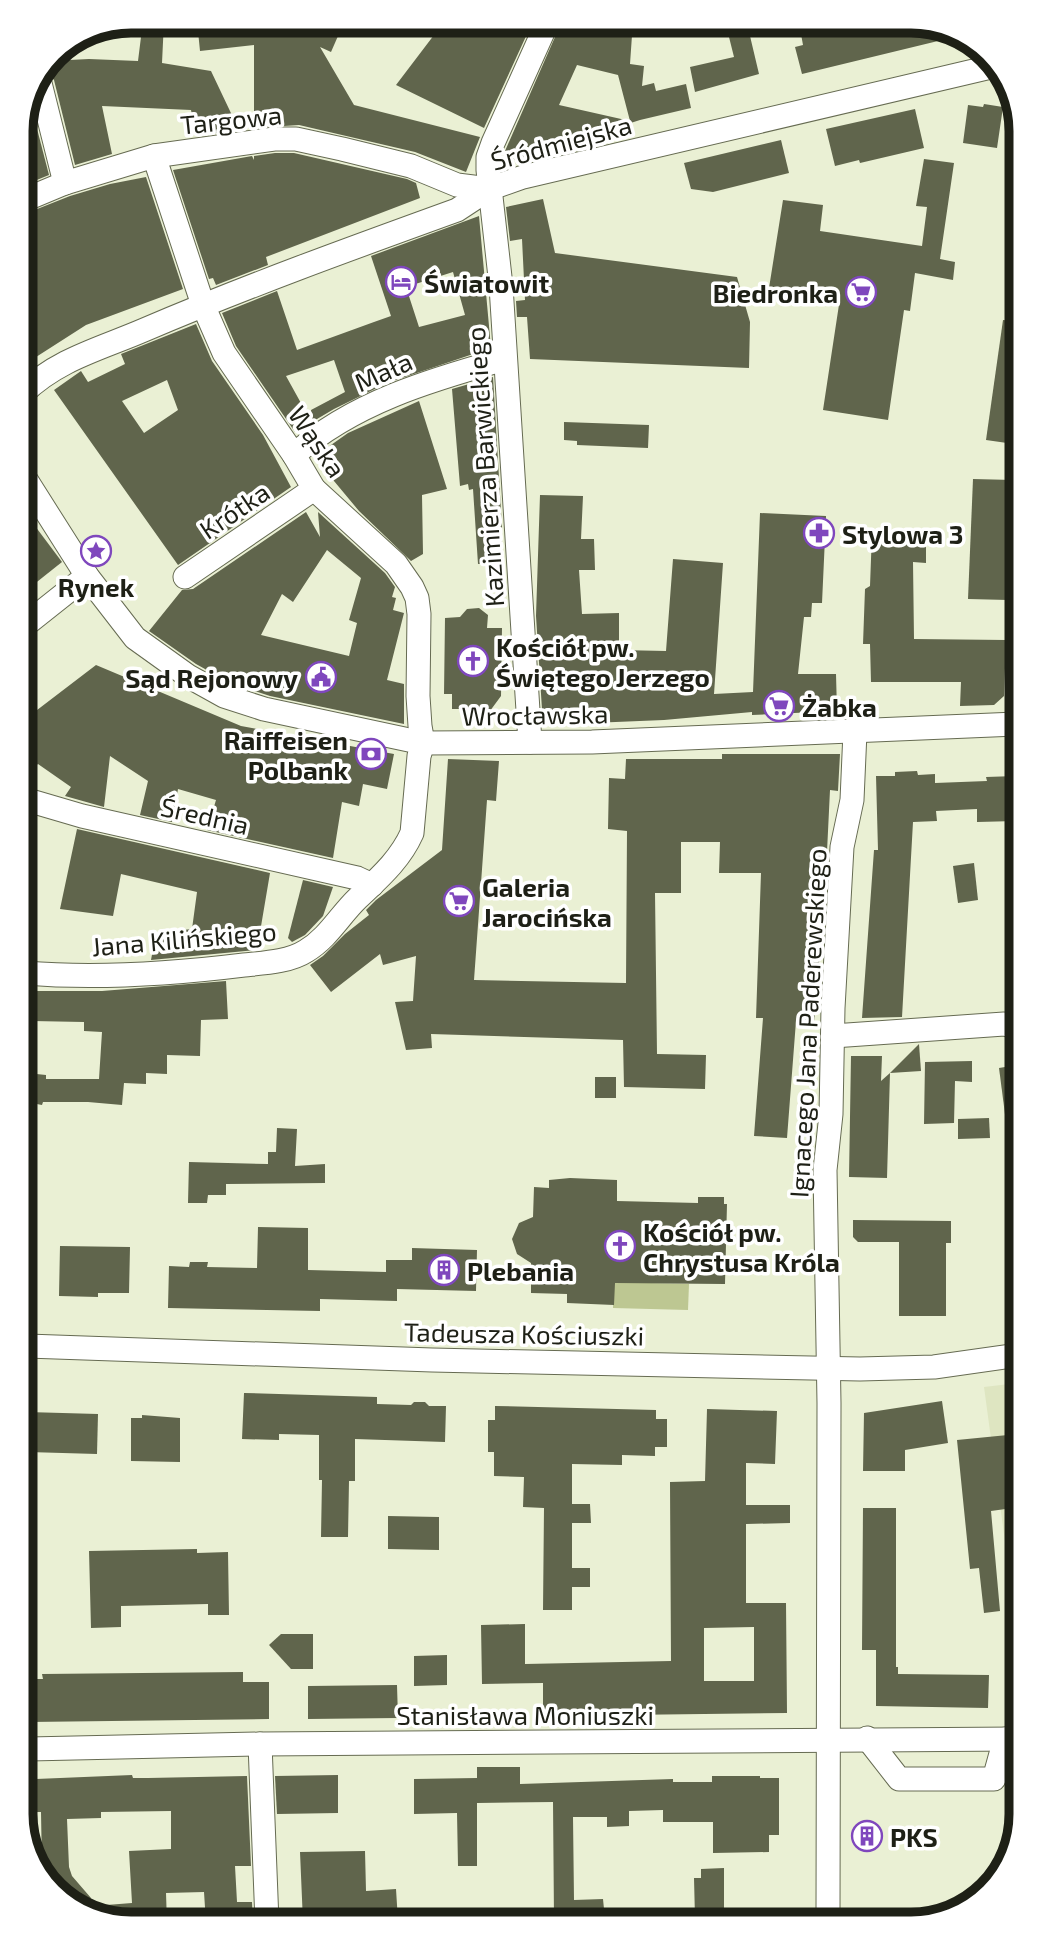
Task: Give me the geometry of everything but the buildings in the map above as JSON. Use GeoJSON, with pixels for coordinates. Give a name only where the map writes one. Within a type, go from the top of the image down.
{"type":"FeatureCollection","features":[{"type":"Feature","properties":{"kind":"street","name":"Kazimierza Barwickiego"},"geometry":{"type":"LineString","coordinates":[[530,743],[501,286],[489,189],[488,157],[543,33]]}},
{"type":"Feature","properties":{"kind":"street","name":"Śródmiejska"},"geometry":{"type":"LineString","coordinates":[[33,384],[71,358],[203,305],[457,210],[489,189],[523,177],[986,68]]}},
{"type":"Feature","properties":{"kind":"street"},"geometry":{"type":"LineString","coordinates":[[42,91],[65,183]]}},
{"type":"Feature","properties":{"kind":"street","name":"Targowa"},"geometry":{"type":"LineString","coordinates":[[33,196],[65,183],[154,156],[260,140],[296,139],[411,166],[467,188],[489,189]]}},
{"type":"Feature","properties":{"kind":"street","name":"Wąska"},"geometry":{"type":"LineString","coordinates":[[154,156],[203,305],[224,353],[314,489],[396,564],[417,598],[420,726],[423,743]]}},
{"type":"Feature","properties":{"kind":"street","name":"Mała"},"geometry":{"type":"LineString","coordinates":[[294,455],[319,433],[370,405],[432,380],[505,359]]}},
{"type":"Feature","properties":{"kind":"street","name":"Krótka"},"geometry":{"type":"LineString","coordinates":[[185,577],[314,489]]}},
{"type":"Feature","properties":{"kind":"street"},"geometry":{"type":"LineString","coordinates":[[33,491],[93,585],[33,621]]}},
{"type":"Feature","properties":{"kind":"street","name":"Wrocławska"},"geometry":{"type":"LineString","coordinates":[[93,585],[135,638],[188,676],[224,696],[264,709],[423,743],[530,743],[1009,724]]}},
{"type":"Feature","properties":{"kind":"street","name":"Ignacego Jana Paderewskiego"},"geometry":{"type":"LineString","coordinates":[[828,1912],[828,1367],[825,1170],[831,1114],[833,1008],[842,847],[852,800],[855,732]]}},
{"type":"Feature","properties":{"kind":"street","name":"Jana Kilińskiego"},"geometry":{"type":"LineString","coordinates":[[33,973],[136,975],[212,969],[294,956],[306,951],[334,927],[400,855],[412,833],[419,757],[423,743]]}},
{"type":"Feature","properties":{"kind":"street","name":"Średnia"},"geometry":{"type":"LineString","coordinates":[[33,802],[357,878],[372,886]]}},
{"type":"Feature","properties":{"kind":"street"},"geometry":{"type":"LineString","coordinates":[[833,1036],[1009,1025]]}},
{"type":"Feature","properties":{"kind":"street","name":"Tadeusza Kościuszki"},"geometry":{"type":"LineString","coordinates":[[33,1346],[432,1360],[860,1369],[934,1367],[1009,1356]]}},
{"type":"Feature","properties":{"kind":"street"},"geometry":{"type":"LineString","coordinates":[[867,1738],[899,1779],[994,1779],[1009,1747]]}},
{"type":"Feature","properties":{"kind":"street","name":"Stanisława Moniuszki"},"geometry":{"type":"LineString","coordinates":[[33,1749],[260,1744],[1009,1738]]}},
{"type":"Feature","properties":{"kind":"street"},"geometry":{"type":"LineString","coordinates":[[260,1744],[267,1912]]}},
{"type":"Feature","properties":{"kind":"shaded area"},"geometry":{"type":"Polygon","coordinates":[[[613,1282],[689,1284],[688,1310],[613,1308],[613,1282]]]}},
{"type":"Feature","properties":{"kind":"shaded area"},"geometry":{"type":"Polygon","coordinates":[[[1009,1384],[1009,1714],[1005,1714],[1006,1549],[984,1387],[1009,1384]]]}},
{"type":"Feature","properties":{"kind":"place","name":"Światowit"},"geometry":{"type":"Point","coordinates":[401,282]}},
{"type":"Feature","properties":{"kind":"place","name":"Biedronka"},"geometry":{"type":"Point","coordinates":[861,292]}},
{"type":"Feature","properties":{"kind":"place","name":"Stylowa 3"},"geometry":{"type":"Point","coordinates":[819,533]}},
{"type":"Feature","properties":{"kind":"place","name":"Rynek"},"geometry":{"type":"Point","coordinates":[96,551]}},
{"type":"Feature","properties":{"kind":"place","name":"Kościół pw. Świętego Jerzego"},"geometry":{"type":"Point","coordinates":[473,661]}},
{"type":"Feature","properties":{"kind":"place","name":"Sąd Rejonowy"},"geometry":{"type":"Point","coordinates":[321,677]}},
{"type":"Feature","properties":{"kind":"place","name":"Żabka"},"geometry":{"type":"Point","coordinates":[779,706]}},
{"type":"Feature","properties":{"kind":"place","name":"Raiffeisen Polbank"},"geometry":{"type":"Point","coordinates":[371,754]}},
{"type":"Feature","properties":{"kind":"place","name":"Galeria Jarocińska"},"geometry":{"type":"Point","coordinates":[459,901]}},
{"type":"Feature","properties":{"kind":"place","name":"Kościół pw. Chrystusa Króla"},"geometry":{"type":"Point","coordinates":[620,1246]}},
{"type":"Feature","properties":{"kind":"place","name":"Plebania"},"geometry":{"type":"Point","coordinates":[444,1270]}},
{"type":"Feature","properties":{"kind":"place","name":"PKS"},"geometry":{"type":"Point","coordinates":[867,1836]}}]}
